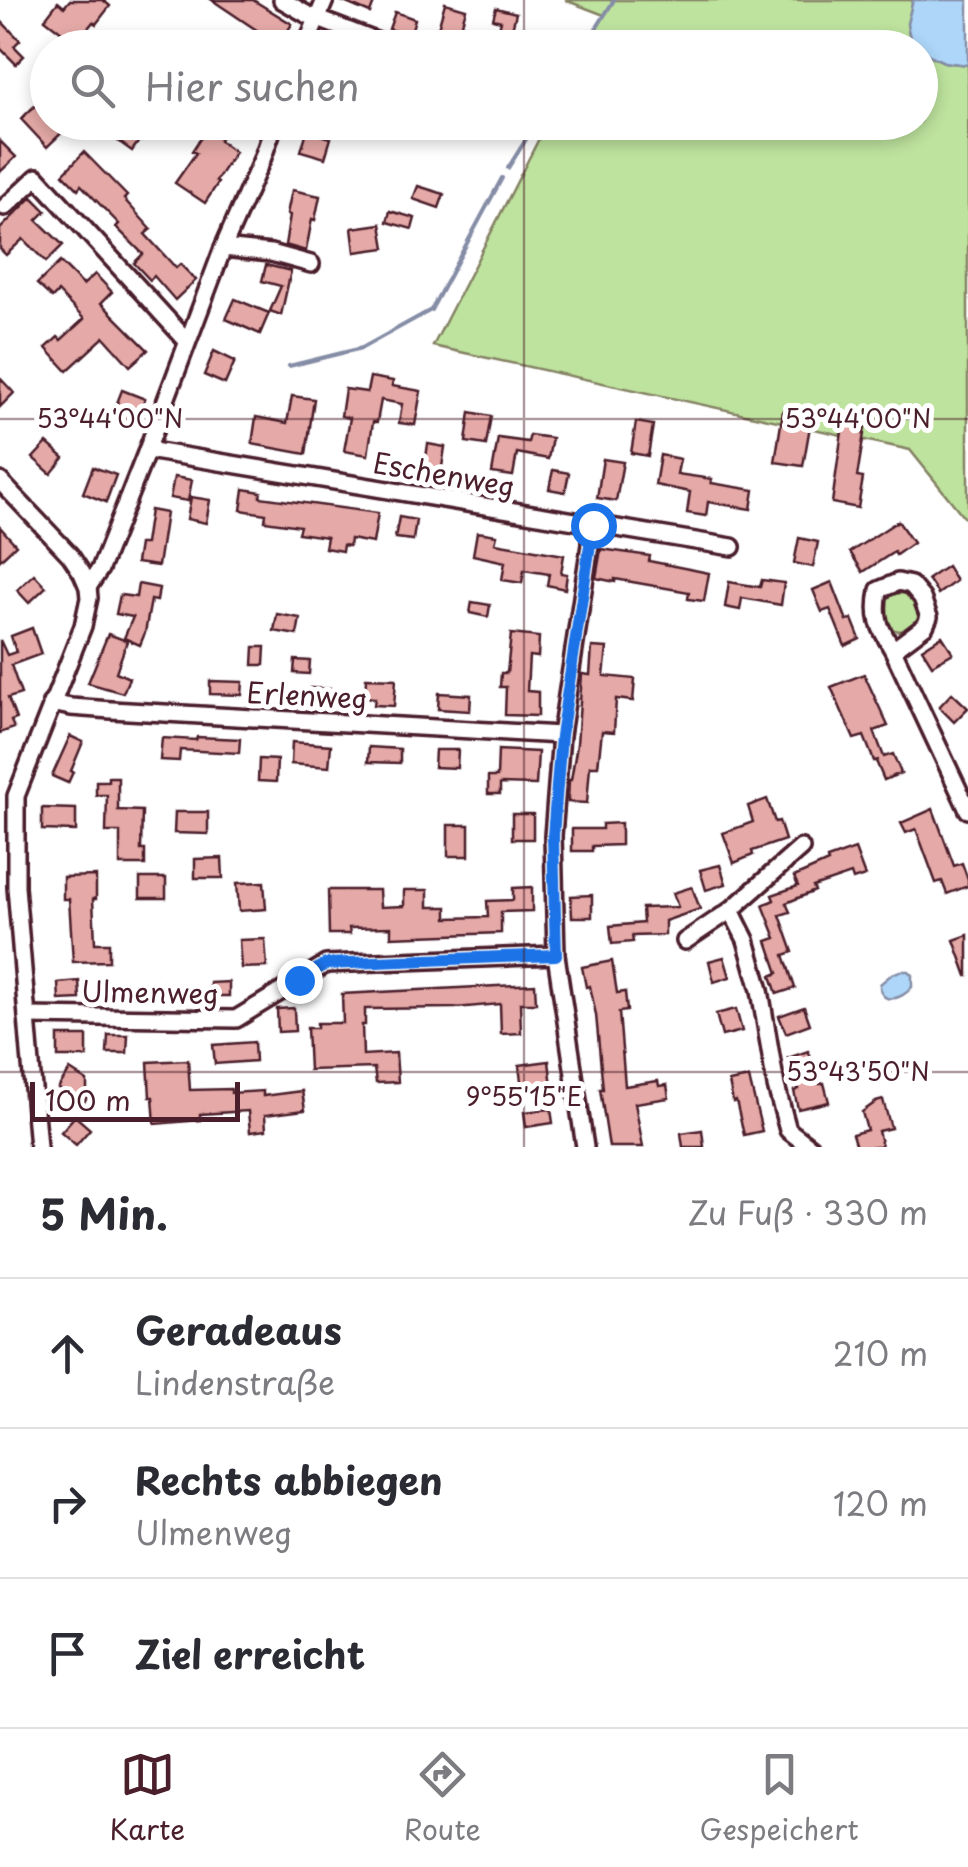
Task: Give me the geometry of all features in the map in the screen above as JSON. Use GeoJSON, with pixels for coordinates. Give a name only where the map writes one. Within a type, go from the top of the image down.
{"type":"FeatureCollection","features":[{"type":"Feature","properties":{"kind":"street"},"geometry":{"type":"LineString","coordinates":[[282,0],[346,30]]}},
{"type":"Feature","properties":{"kind":"street"},"geometry":{"type":"LineString","coordinates":[[313,30],[325,0]]}},
{"type":"Feature","properties":{"kind":"street"},"geometry":{"type":"LineString","coordinates":[[88,588],[100,570],[223,248],[269,140]]}},
{"type":"Feature","properties":{"kind":"street"},"geometry":{"type":"LineString","coordinates":[[5,207],[36,178],[188,341]]}},
{"type":"Feature","properties":{"kind":"street"},"geometry":{"type":"LineString","coordinates":[[223,248],[270,253],[311,264]]}},
{"type":"Feature","properties":{"kind":"street","name":"Eschenweg"},"geometry":{"type":"LineString","coordinates":[[147,450],[732,546]]}},
{"type":"Feature","properties":{"kind":"street"},"geometry":{"type":"LineString","coordinates":[[0,481],[70,555],[82,573],[89,598],[83,626],[16,796],[8,888],[28,1016],[38,1147]]}},
{"type":"Feature","properties":{"kind":"street"},"geometry":{"type":"LineString","coordinates":[[585,1147],[556,955],[553,836],[561,736],[593,525]]}},
{"type":"Feature","properties":{"kind":"street"},"geometry":{"type":"LineString","coordinates":[[893,650],[968,810]]}},
{"type":"Feature","properties":{"kind":"street","name":"Erlenweg"},"geometry":{"type":"LineString","coordinates":[[51,703],[561,736]]}},
{"type":"Feature","properties":{"kind":"street"},"geometry":{"type":"LineString","coordinates":[[685,941],[730,910],[800,848]]}},
{"type":"Feature","properties":{"kind":"street"},"geometry":{"type":"LineString","coordinates":[[730,910],[746,940],[760,990],[776,1086],[788,1130],[810,1147]]}},
{"type":"Feature","properties":{"kind":"street","name":"Ulmenweg"},"geometry":{"type":"LineString","coordinates":[[28,1016],[236,1020],[326,964],[556,955]]}},
{"type":"Feature","properties":{"kind":"green space"},"geometry":{"type":"Polygon","coordinates":[[[565,0],[913,0],[908,30],[596,30],[604,15],[565,0]]]}},
{"type":"Feature","properties":{"kind":"green space"},"geometry":{"type":"Polygon","coordinates":[[[938,59],[968,65],[968,522],[910,450],[433,346],[538,140],[938,140],[938,59]]]}},
{"type":"Feature","properties":{"kind":"green space"},"geometry":{"type":"Polygon","coordinates":[[[901,593],[914,599],[920,612],[914,625],[901,631],[888,625],[882,612],[888,599],[901,593]]]}},
{"type":"Feature","properties":{"kind":"water"},"geometry":{"type":"Polygon","coordinates":[[[913,0],[968,0],[968,65],[938,59],[938,30],[908,30],[913,0]]]}},
{"type":"Feature","properties":{"kind":"water"},"geometry":{"type":"Polygon","coordinates":[[[900,971],[912,975],[912,987],[897,998],[883,996],[880,984],[900,971]]]}},
{"type":"Feature","properties":{"kind":"building"},"geometry":{"type":"Polygon","coordinates":[[[70,0],[103,0],[110,6],[87,30],[59,30],[45,19],[58,2],[64,7],[70,0]]]}},
{"type":"Feature","properties":{"kind":"building"},"geometry":{"type":"Polygon","coordinates":[[[212,0],[253,0],[292,24],[288,30],[257,30],[212,0]]]}},
{"type":"Feature","properties":{"kind":"building"},"geometry":{"type":"Polygon","coordinates":[[[339,0],[375,0],[370,13],[339,0]]]}},
{"type":"Feature","properties":{"kind":"building"},"geometry":{"type":"Polygon","coordinates":[[[445,3],[466,9],[460,30],[438,28],[445,3]]]}},
{"type":"Feature","properties":{"kind":"building"},"geometry":{"type":"Polygon","coordinates":[[[496,8],[516,13],[512,30],[498,30],[501,21],[493,19],[496,8]]]}},
{"type":"Feature","properties":{"kind":"building"},"geometry":{"type":"Polygon","coordinates":[[[395,12],[415,19],[412,30],[389,29],[395,12]]]}},
{"type":"Feature","properties":{"kind":"building"},"geometry":{"type":"Polygon","coordinates":[[[0,20],[20,40],[14,46],[24,56],[16,64],[0,48],[0,20]]]}},
{"type":"Feature","properties":{"kind":"building"},"geometry":{"type":"Polygon","coordinates":[[[30,110],[30,129],[21,119],[30,110]]]}},
{"type":"Feature","properties":{"kind":"building"},"geometry":{"type":"Polygon","coordinates":[[[117,140],[140,140],[132,151],[117,140]]]}},
{"type":"Feature","properties":{"kind":"building"},"geometry":{"type":"Polygon","coordinates":[[[199,140],[219,140],[235,152],[205,203],[175,183],[196,153],[192,151],[199,140]]]}},
{"type":"Feature","properties":{"kind":"building"},"geometry":{"type":"Polygon","coordinates":[[[304,140],[330,140],[325,158],[301,151],[304,140]]]}},
{"type":"Feature","properties":{"kind":"building"},"geometry":{"type":"Polygon","coordinates":[[[0,141],[16,157],[0,172],[0,141]]]}},
{"type":"Feature","properties":{"kind":"building"},"geometry":{"type":"Polygon","coordinates":[[[84,152],[127,196],[124,199],[151,229],[145,234],[176,268],[180,264],[196,280],[175,300],[154,276],[150,280],[134,263],[143,254],[116,227],[119,224],[81,185],[78,189],[63,174],[84,152]]]}},
{"type":"Feature","properties":{"kind":"building"},"geometry":{"type":"Polygon","coordinates":[[[418,186],[444,194],[439,208],[413,199],[418,186]]]}},
{"type":"Feature","properties":{"kind":"building"},"geometry":{"type":"Polygon","coordinates":[[[292,190],[320,196],[306,251],[285,245],[292,190]]]}},
{"type":"Feature","properties":{"kind":"building"},"geometry":{"type":"Polygon","coordinates":[[[32,197],[46,211],[37,220],[63,245],[46,262],[23,239],[6,255],[0,249],[0,229],[32,197]]]}},
{"type":"Feature","properties":{"kind":"building"},"geometry":{"type":"Polygon","coordinates":[[[390,211],[415,218],[412,229],[387,222],[390,211]]]}},
{"type":"Feature","properties":{"kind":"building"},"geometry":{"type":"Polygon","coordinates":[[[381,224],[385,248],[355,252],[352,228],[381,224]]]}},
{"type":"Feature","properties":{"kind":"building"},"geometry":{"type":"Polygon","coordinates":[[[60,262],[83,285],[95,274],[112,292],[101,303],[148,350],[130,366],[104,337],[67,371],[46,348],[84,319],[58,292],[52,298],[37,284],[60,262]]]}},
{"type":"Feature","properties":{"kind":"building"},"geometry":{"type":"Polygon","coordinates":[[[266,265],[291,271],[281,315],[270,311],[281,286],[262,281],[266,265]]]}},
{"type":"Feature","properties":{"kind":"building"},"geometry":{"type":"Polygon","coordinates":[[[235,299],[269,313],[260,334],[226,319],[235,299]]]}},
{"type":"Feature","properties":{"kind":"building"},"geometry":{"type":"Polygon","coordinates":[[[214,351],[235,361],[225,384],[204,375],[214,351]]]}},
{"type":"Feature","properties":{"kind":"building"},"geometry":{"type":"Polygon","coordinates":[[[370,377],[421,391],[415,425],[399,423],[402,404],[381,400],[368,455],[344,451],[350,418],[341,416],[345,389],[367,392],[370,377]]]}},
{"type":"Feature","properties":{"kind":"building"},"geometry":{"type":"Polygon","coordinates":[[[0,378],[14,393],[0,407],[0,378]]]}},
{"type":"Feature","properties":{"kind":"building"},"geometry":{"type":"Polygon","coordinates":[[[122,390],[145,399],[135,424],[112,416],[122,390]]]}},
{"type":"Feature","properties":{"kind":"building"},"geometry":{"type":"Polygon","coordinates":[[[292,396],[314,399],[306,454],[252,444],[256,417],[287,423],[292,396]]]}},
{"type":"Feature","properties":{"kind":"building"},"geometry":{"type":"Polygon","coordinates":[[[783,411],[812,415],[803,466],[775,462],[783,411]]]}},
{"type":"Feature","properties":{"kind":"building"},"geometry":{"type":"Polygon","coordinates":[[[470,412],[491,416],[486,445],[466,442],[470,412]]]}},
{"type":"Feature","properties":{"kind":"building"},"geometry":{"type":"Polygon","coordinates":[[[844,417],[866,421],[857,477],[863,478],[858,508],[832,503],[844,417]]]}},
{"type":"Feature","properties":{"kind":"building"},"geometry":{"type":"Polygon","coordinates":[[[636,422],[653,425],[648,456],[631,453],[636,422]]]}},
{"type":"Feature","properties":{"kind":"building"},"geometry":{"type":"Polygon","coordinates":[[[530,435],[552,438],[548,459],[517,453],[513,476],[492,473],[498,438],[528,442],[530,435]]]}},
{"type":"Feature","properties":{"kind":"building"},"geometry":{"type":"Polygon","coordinates":[[[47,443],[64,458],[51,474],[33,458],[47,443]]]}},
{"type":"Feature","properties":{"kind":"building"},"geometry":{"type":"Polygon","coordinates":[[[428,444],[445,447],[441,474],[424,471],[428,444]]]}},
{"type":"Feature","properties":{"kind":"building"},"geometry":{"type":"Polygon","coordinates":[[[660,455],[680,459],[677,474],[754,490],[751,509],[708,502],[706,516],[687,513],[690,492],[655,485],[660,455]]]}},
{"type":"Feature","properties":{"kind":"building"},"geometry":{"type":"Polygon","coordinates":[[[603,459],[623,462],[616,501],[597,498],[603,459]]]}},
{"type":"Feature","properties":{"kind":"building"},"geometry":{"type":"Polygon","coordinates":[[[93,467],[116,475],[106,502],[83,493],[93,467]]]}},
{"type":"Feature","properties":{"kind":"building"},"geometry":{"type":"Polygon","coordinates":[[[553,470],[569,473],[565,492],[549,489],[553,470]]]}},
{"type":"Feature","properties":{"kind":"building"},"geometry":{"type":"Polygon","coordinates":[[[174,477],[192,480],[188,501],[170,498],[174,477]]]}},
{"type":"Feature","properties":{"kind":"building"},"geometry":{"type":"Polygon","coordinates":[[[244,489],[261,492],[260,497],[378,513],[373,543],[350,539],[349,546],[343,545],[342,551],[325,548],[327,537],[298,533],[300,526],[265,521],[266,514],[241,510],[244,489]]]}},
{"type":"Feature","properties":{"kind":"building"},"geometry":{"type":"Polygon","coordinates":[[[191,497],[210,500],[206,523],[187,519],[191,497]]]}},
{"type":"Feature","properties":{"kind":"building"},"geometry":{"type":"Polygon","coordinates":[[[150,510],[166,513],[158,566],[136,563],[139,544],[145,544],[150,510]]]}},
{"type":"Feature","properties":{"kind":"building"},"geometry":{"type":"Polygon","coordinates":[[[399,517],[416,520],[413,540],[395,538],[399,517]]]}},
{"type":"Feature","properties":{"kind":"building"},"geometry":{"type":"Polygon","coordinates":[[[898,521],[913,543],[863,572],[850,552],[898,521]]]}},
{"type":"Feature","properties":{"kind":"building"},"geometry":{"type":"Polygon","coordinates":[[[0,527],[16,545],[0,560],[0,527]]]}},
{"type":"Feature","properties":{"kind":"building"},"geometry":{"type":"Polygon","coordinates":[[[477,532],[497,535],[495,543],[564,555],[561,573],[567,574],[565,589],[547,585],[549,574],[524,570],[522,583],[502,580],[505,562],[473,555],[477,532]]]}},
{"type":"Feature","properties":{"kind":"building"},"geometry":{"type":"Polygon","coordinates":[[[799,538],[818,542],[813,567],[794,563],[799,538]]]}},
{"type":"Feature","properties":{"kind":"building"},"geometry":{"type":"Polygon","coordinates":[[[601,549],[650,556],[649,561],[709,573],[704,601],[688,599],[689,592],[596,578],[601,549]]]}},
{"type":"Feature","properties":{"kind":"building"},"geometry":{"type":"Polygon","coordinates":[[[947,566],[956,581],[938,594],[928,579],[947,566]]]}},
{"type":"Feature","properties":{"kind":"building"},"geometry":{"type":"Polygon","coordinates":[[[34,574],[46,587],[29,603],[17,590],[34,574]]]}},
{"type":"Feature","properties":{"kind":"building"},"geometry":{"type":"Polygon","coordinates":[[[762,580],[784,583],[781,605],[742,598],[740,610],[725,607],[729,582],[760,587],[762,580]]]}},
{"type":"Feature","properties":{"kind":"building"},"geometry":{"type":"Polygon","coordinates":[[[832,582],[847,621],[852,619],[860,639],[845,646],[830,609],[822,612],[813,590],[832,582]]]}},
{"type":"Feature","properties":{"kind":"building"},"geometry":{"type":"Polygon","coordinates":[[[138,584],[159,588],[157,601],[151,600],[140,645],[124,638],[133,617],[116,614],[120,595],[136,597],[138,584]]]}},
{"type":"Feature","properties":{"kind":"building"},"geometry":{"type":"Polygon","coordinates":[[[472,602],[490,605],[488,617],[470,613],[472,602]]]}},
{"type":"Feature","properties":{"kind":"building"},"geometry":{"type":"Polygon","coordinates":[[[277,614],[300,618],[297,635],[274,631],[277,614]]]}},
{"type":"Feature","properties":{"kind":"building"},"geometry":{"type":"Polygon","coordinates":[[[32,628],[41,654],[11,665],[21,694],[8,698],[16,719],[11,721],[14,728],[0,733],[0,640],[7,655],[16,652],[11,636],[32,628]]]}},
{"type":"Feature","properties":{"kind":"building"},"geometry":{"type":"Polygon","coordinates":[[[108,634],[127,641],[116,672],[129,678],[123,693],[88,683],[108,634]]]}},
{"type":"Feature","properties":{"kind":"building"},"geometry":{"type":"Polygon","coordinates":[[[511,634],[539,637],[538,657],[529,656],[527,691],[538,692],[538,716],[505,715],[506,687],[500,687],[501,673],[507,673],[511,634]]]}},
{"type":"Feature","properties":{"kind":"building"},"geometry":{"type":"Polygon","coordinates":[[[942,636],[953,653],[932,665],[922,649],[942,636]]]}},
{"type":"Feature","properties":{"kind":"building"},"geometry":{"type":"Polygon","coordinates":[[[254,647],[265,647],[264,665],[253,665],[254,647]]]}},
{"type":"Feature","properties":{"kind":"building"},"geometry":{"type":"Polygon","coordinates":[[[592,647],[607,648],[604,676],[635,679],[633,701],[616,699],[614,732],[602,731],[598,766],[590,766],[587,803],[568,802],[582,674],[590,675],[592,647]]]}},
{"type":"Feature","properties":{"kind":"building"},"geometry":{"type":"Polygon","coordinates":[[[295,660],[310,661],[309,674],[294,673],[295,660]]]}},
{"type":"Feature","properties":{"kind":"building"},"geometry":{"type":"Polygon","coordinates":[[[864,674],[888,726],[874,731],[884,757],[893,754],[901,773],[884,780],[876,761],[879,760],[874,761],[864,736],[854,739],[831,687],[864,674]]]}},
{"type":"Feature","properties":{"kind":"building"},"geometry":{"type":"Polygon","coordinates":[[[366,678],[396,679],[394,706],[374,705],[375,698],[365,697],[366,678]]]}},
{"type":"Feature","properties":{"kind":"building"},"geometry":{"type":"Polygon","coordinates":[[[210,681],[243,682],[242,695],[210,694],[210,681]]]}},
{"type":"Feature","properties":{"kind":"building"},"geometry":{"type":"Polygon","coordinates":[[[310,688],[331,689],[331,703],[310,702],[310,688]]]}},
{"type":"Feature","properties":{"kind":"building"},"geometry":{"type":"Polygon","coordinates":[[[439,693],[471,695],[470,711],[438,709],[439,693]]]}},
{"type":"Feature","properties":{"kind":"building"},"geometry":{"type":"Polygon","coordinates":[[[952,693],[968,708],[954,722],[939,707],[952,693]]]}},
{"type":"Feature","properties":{"kind":"building"},"geometry":{"type":"Polygon","coordinates":[[[70,736],[83,742],[68,783],[52,776],[70,736]]]}},
{"type":"Feature","properties":{"kind":"building"},"geometry":{"type":"Polygon","coordinates":[[[162,738],[240,739],[239,753],[180,750],[179,761],[160,760],[162,738]]]}},
{"type":"Feature","properties":{"kind":"building"},"geometry":{"type":"Polygon","coordinates":[[[292,742],[331,745],[329,767],[291,764],[292,742]]]}},
{"type":"Feature","properties":{"kind":"building"},"geometry":{"type":"Polygon","coordinates":[[[369,747],[400,749],[400,763],[368,762],[369,747]]]}},
{"type":"Feature","properties":{"kind":"building"},"geometry":{"type":"Polygon","coordinates":[[[435,750],[458,750],[457,768],[434,767],[435,750]]]}},
{"type":"Feature","properties":{"kind":"building"},"geometry":{"type":"Polygon","coordinates":[[[498,750],[538,752],[536,785],[500,784],[500,794],[488,794],[488,777],[497,777],[498,750]]]}},
{"type":"Feature","properties":{"kind":"building"},"geometry":{"type":"Polygon","coordinates":[[[259,759],[277,760],[276,782],[258,781],[259,759]]]}},
{"type":"Feature","properties":{"kind":"building"},"geometry":{"type":"Polygon","coordinates":[[[108,777],[118,777],[118,810],[142,811],[141,850],[145,850],[145,865],[120,865],[120,832],[106,832],[107,795],[96,795],[96,781],[108,781],[108,777]]]}},
{"type":"Feature","properties":{"kind":"building"},"geometry":{"type":"Polygon","coordinates":[[[767,799],[785,840],[752,851],[753,855],[734,863],[723,833],[753,822],[748,806],[767,799]]]}},
{"type":"Feature","properties":{"kind":"building"},"geometry":{"type":"Polygon","coordinates":[[[42,808],[76,809],[76,831],[42,830],[42,808]]]}},
{"type":"Feature","properties":{"kind":"building"},"geometry":{"type":"Polygon","coordinates":[[[933,809],[954,866],[962,863],[968,880],[968,886],[947,894],[942,881],[936,883],[916,829],[906,833],[901,823],[933,809]]]}},
{"type":"Feature","properties":{"kind":"building"},"geometry":{"type":"Polygon","coordinates":[[[175,812],[208,812],[208,834],[174,833],[175,812]]]}},
{"type":"Feature","properties":{"kind":"building"},"geometry":{"type":"Polygon","coordinates":[[[512,814],[533,814],[533,839],[512,839],[512,814]]]}},
{"type":"Feature","properties":{"kind":"building"},"geometry":{"type":"Polygon","coordinates":[[[621,823],[621,845],[572,851],[572,829],[602,829],[602,824],[621,823]]]}},
{"type":"Feature","properties":{"kind":"building"},"geometry":{"type":"Polygon","coordinates":[[[448,825],[469,825],[469,856],[448,856],[448,825]]]}},
{"type":"Feature","properties":{"kind":"building"},"geometry":{"type":"Polygon","coordinates":[[[855,849],[865,876],[853,880],[851,874],[813,887],[815,891],[786,903],[790,912],[780,915],[793,952],[784,955],[795,988],[777,994],[771,976],[778,973],[767,941],[776,938],[763,905],[774,900],[772,895],[798,886],[794,877],[855,849]]]}},
{"type":"Feature","properties":{"kind":"building"},"geometry":{"type":"Polygon","coordinates":[[[222,858],[223,878],[195,878],[195,859],[222,858]]]}},
{"type":"Feature","properties":{"kind":"building"},"geometry":{"type":"Polygon","coordinates":[[[720,865],[726,884],[706,890],[700,870],[720,865]]]}},
{"type":"Feature","properties":{"kind":"building"},"geometry":{"type":"Polygon","coordinates":[[[96,876],[95,943],[109,943],[109,961],[73,962],[69,899],[63,899],[63,877],[96,876]]]}},
{"type":"Feature","properties":{"kind":"building"},"geometry":{"type":"Polygon","coordinates":[[[140,878],[166,878],[166,898],[140,898],[140,878]]]}},
{"type":"Feature","properties":{"kind":"building"},"geometry":{"type":"Polygon","coordinates":[[[264,882],[266,909],[239,911],[237,883],[264,882]]]}},
{"type":"Feature","properties":{"kind":"building"},"geometry":{"type":"Polygon","coordinates":[[[532,887],[532,911],[501,912],[501,933],[391,937],[391,927],[349,928],[350,934],[329,934],[328,890],[379,890],[380,907],[404,906],[404,890],[428,890],[428,907],[447,907],[447,918],[488,917],[487,901],[513,900],[513,888],[532,887]]]}},
{"type":"Feature","properties":{"kind":"building"},"geometry":{"type":"Polygon","coordinates":[[[692,887],[700,909],[665,921],[665,935],[632,936],[633,942],[612,944],[610,926],[643,923],[642,908],[678,907],[673,893],[692,887]]]}},
{"type":"Feature","properties":{"kind":"building"},"geometry":{"type":"Polygon","coordinates":[[[592,895],[592,917],[572,917],[571,896],[592,895]]]}},
{"type":"Feature","properties":{"kind":"building"},"geometry":{"type":"Polygon","coordinates":[[[968,935],[968,976],[967,976],[954,940],[968,935]]]}},
{"type":"Feature","properties":{"kind":"building"},"geometry":{"type":"Polygon","coordinates":[[[265,939],[267,967],[241,968],[239,940],[265,939]]]}},
{"type":"Feature","properties":{"kind":"building"},"geometry":{"type":"Polygon","coordinates":[[[724,957],[730,977],[714,982],[709,961],[724,957]]]}},
{"type":"Feature","properties":{"kind":"building"},"geometry":{"type":"Polygon","coordinates":[[[612,961],[617,993],[625,992],[627,1011],[619,1012],[625,1086],[658,1081],[659,1086],[667,1085],[669,1098],[635,1103],[643,1147],[609,1147],[600,1089],[596,1015],[582,967],[612,961]]]}},
{"type":"Feature","properties":{"kind":"building"},"geometry":{"type":"Polygon","coordinates":[[[79,981],[80,999],[59,1000],[58,983],[79,981]]]}},
{"type":"Feature","properties":{"kind":"building"},"geometry":{"type":"Polygon","coordinates":[[[229,982],[229,996],[210,996],[210,983],[229,982]]]}},
{"type":"Feature","properties":{"kind":"building"},"geometry":{"type":"Polygon","coordinates":[[[144,983],[166,983],[166,998],[144,998],[144,983]]]}},
{"type":"Feature","properties":{"kind":"building"},"geometry":{"type":"Polygon","coordinates":[[[535,984],[536,1003],[520,1003],[521,1033],[501,1034],[500,1004],[365,1009],[363,1055],[396,1053],[398,1082],[376,1083],[374,1068],[309,1070],[307,1028],[317,1028],[317,1023],[343,1023],[342,994],[535,984]]]}},
{"type":"Feature","properties":{"kind":"building"},"geometry":{"type":"Polygon","coordinates":[[[804,1007],[810,1024],[786,1033],[779,1016],[804,1007]]]}},
{"type":"Feature","properties":{"kind":"building"},"geometry":{"type":"Polygon","coordinates":[[[294,1008],[295,1031],[278,1032],[277,1009],[294,1008]]]}},
{"type":"Feature","properties":{"kind":"building"},"geometry":{"type":"Polygon","coordinates":[[[736,1009],[742,1031],[722,1036],[716,1014],[736,1009]]]}},
{"type":"Feature","properties":{"kind":"building"},"geometry":{"type":"Polygon","coordinates":[[[108,1035],[128,1035],[127,1053],[107,1053],[108,1035]]]}},
{"type":"Feature","properties":{"kind":"building"},"geometry":{"type":"Polygon","coordinates":[[[58,1036],[87,1036],[87,1057],[58,1057],[58,1036]]]}},
{"type":"Feature","properties":{"kind":"building"},"geometry":{"type":"Polygon","coordinates":[[[254,1042],[255,1061],[215,1064],[213,1045],[254,1042]]]}},
{"type":"Feature","properties":{"kind":"building"},"geometry":{"type":"Polygon","coordinates":[[[808,1051],[829,1102],[798,1109],[794,1091],[799,1089],[788,1058],[808,1051]]]}},
{"type":"Feature","properties":{"kind":"building"},"geometry":{"type":"Polygon","coordinates":[[[188,1060],[190,1090],[263,1091],[263,1096],[302,1091],[305,1110],[265,1115],[266,1130],[250,1132],[248,1111],[200,1114],[200,1120],[155,1124],[148,1062],[188,1060]]]}},
{"type":"Feature","properties":{"kind":"building"},"geometry":{"type":"Polygon","coordinates":[[[549,1061],[552,1086],[522,1090],[519,1065],[549,1061]]]}},
{"type":"Feature","properties":{"kind":"building"},"geometry":{"type":"Polygon","coordinates":[[[70,1070],[87,1081],[83,1104],[58,1088],[70,1070]]]}},
{"type":"Feature","properties":{"kind":"building"},"geometry":{"type":"Polygon","coordinates":[[[749,1078],[762,1131],[744,1135],[729,1082],[749,1078]]]}},
{"type":"Feature","properties":{"kind":"building"},"geometry":{"type":"Polygon","coordinates":[[[883,1100],[891,1128],[878,1131],[882,1147],[856,1147],[852,1134],[867,1130],[862,1112],[883,1100]]]}},
{"type":"Feature","properties":{"kind":"building"},"geometry":{"type":"Polygon","coordinates":[[[551,1109],[553,1123],[526,1127],[524,1112],[551,1109]]]}},
{"type":"Feature","properties":{"kind":"building"},"geometry":{"type":"Polygon","coordinates":[[[75,1116],[90,1129],[76,1145],[61,1132],[75,1116]]]}},
{"type":"Feature","properties":{"kind":"building"},"geometry":{"type":"Polygon","coordinates":[[[702,1130],[704,1147],[683,1147],[681,1133],[702,1130]]]}},
{"type":"Feature","properties":{"kind":"waterway"},"geometry":{"type":"LineString","coordinates":[[595,30],[614,0]]}},
{"type":"Feature","properties":{"kind":"waterway"},"geometry":{"type":"LineString","coordinates":[[508,168],[526,140]]}},
{"type":"Feature","properties":{"kind":"waterway"},"geometry":{"type":"LineString","coordinates":[[289,366],[362,348],[431,310],[502,178]]}},
{"type":"Feature","properties":{"kind":"route"},"geometry":{"type":"LineString","coordinates":[[299,980],[326,964],[556,955],[553,836],[561,736],[593,525]]}}]}
